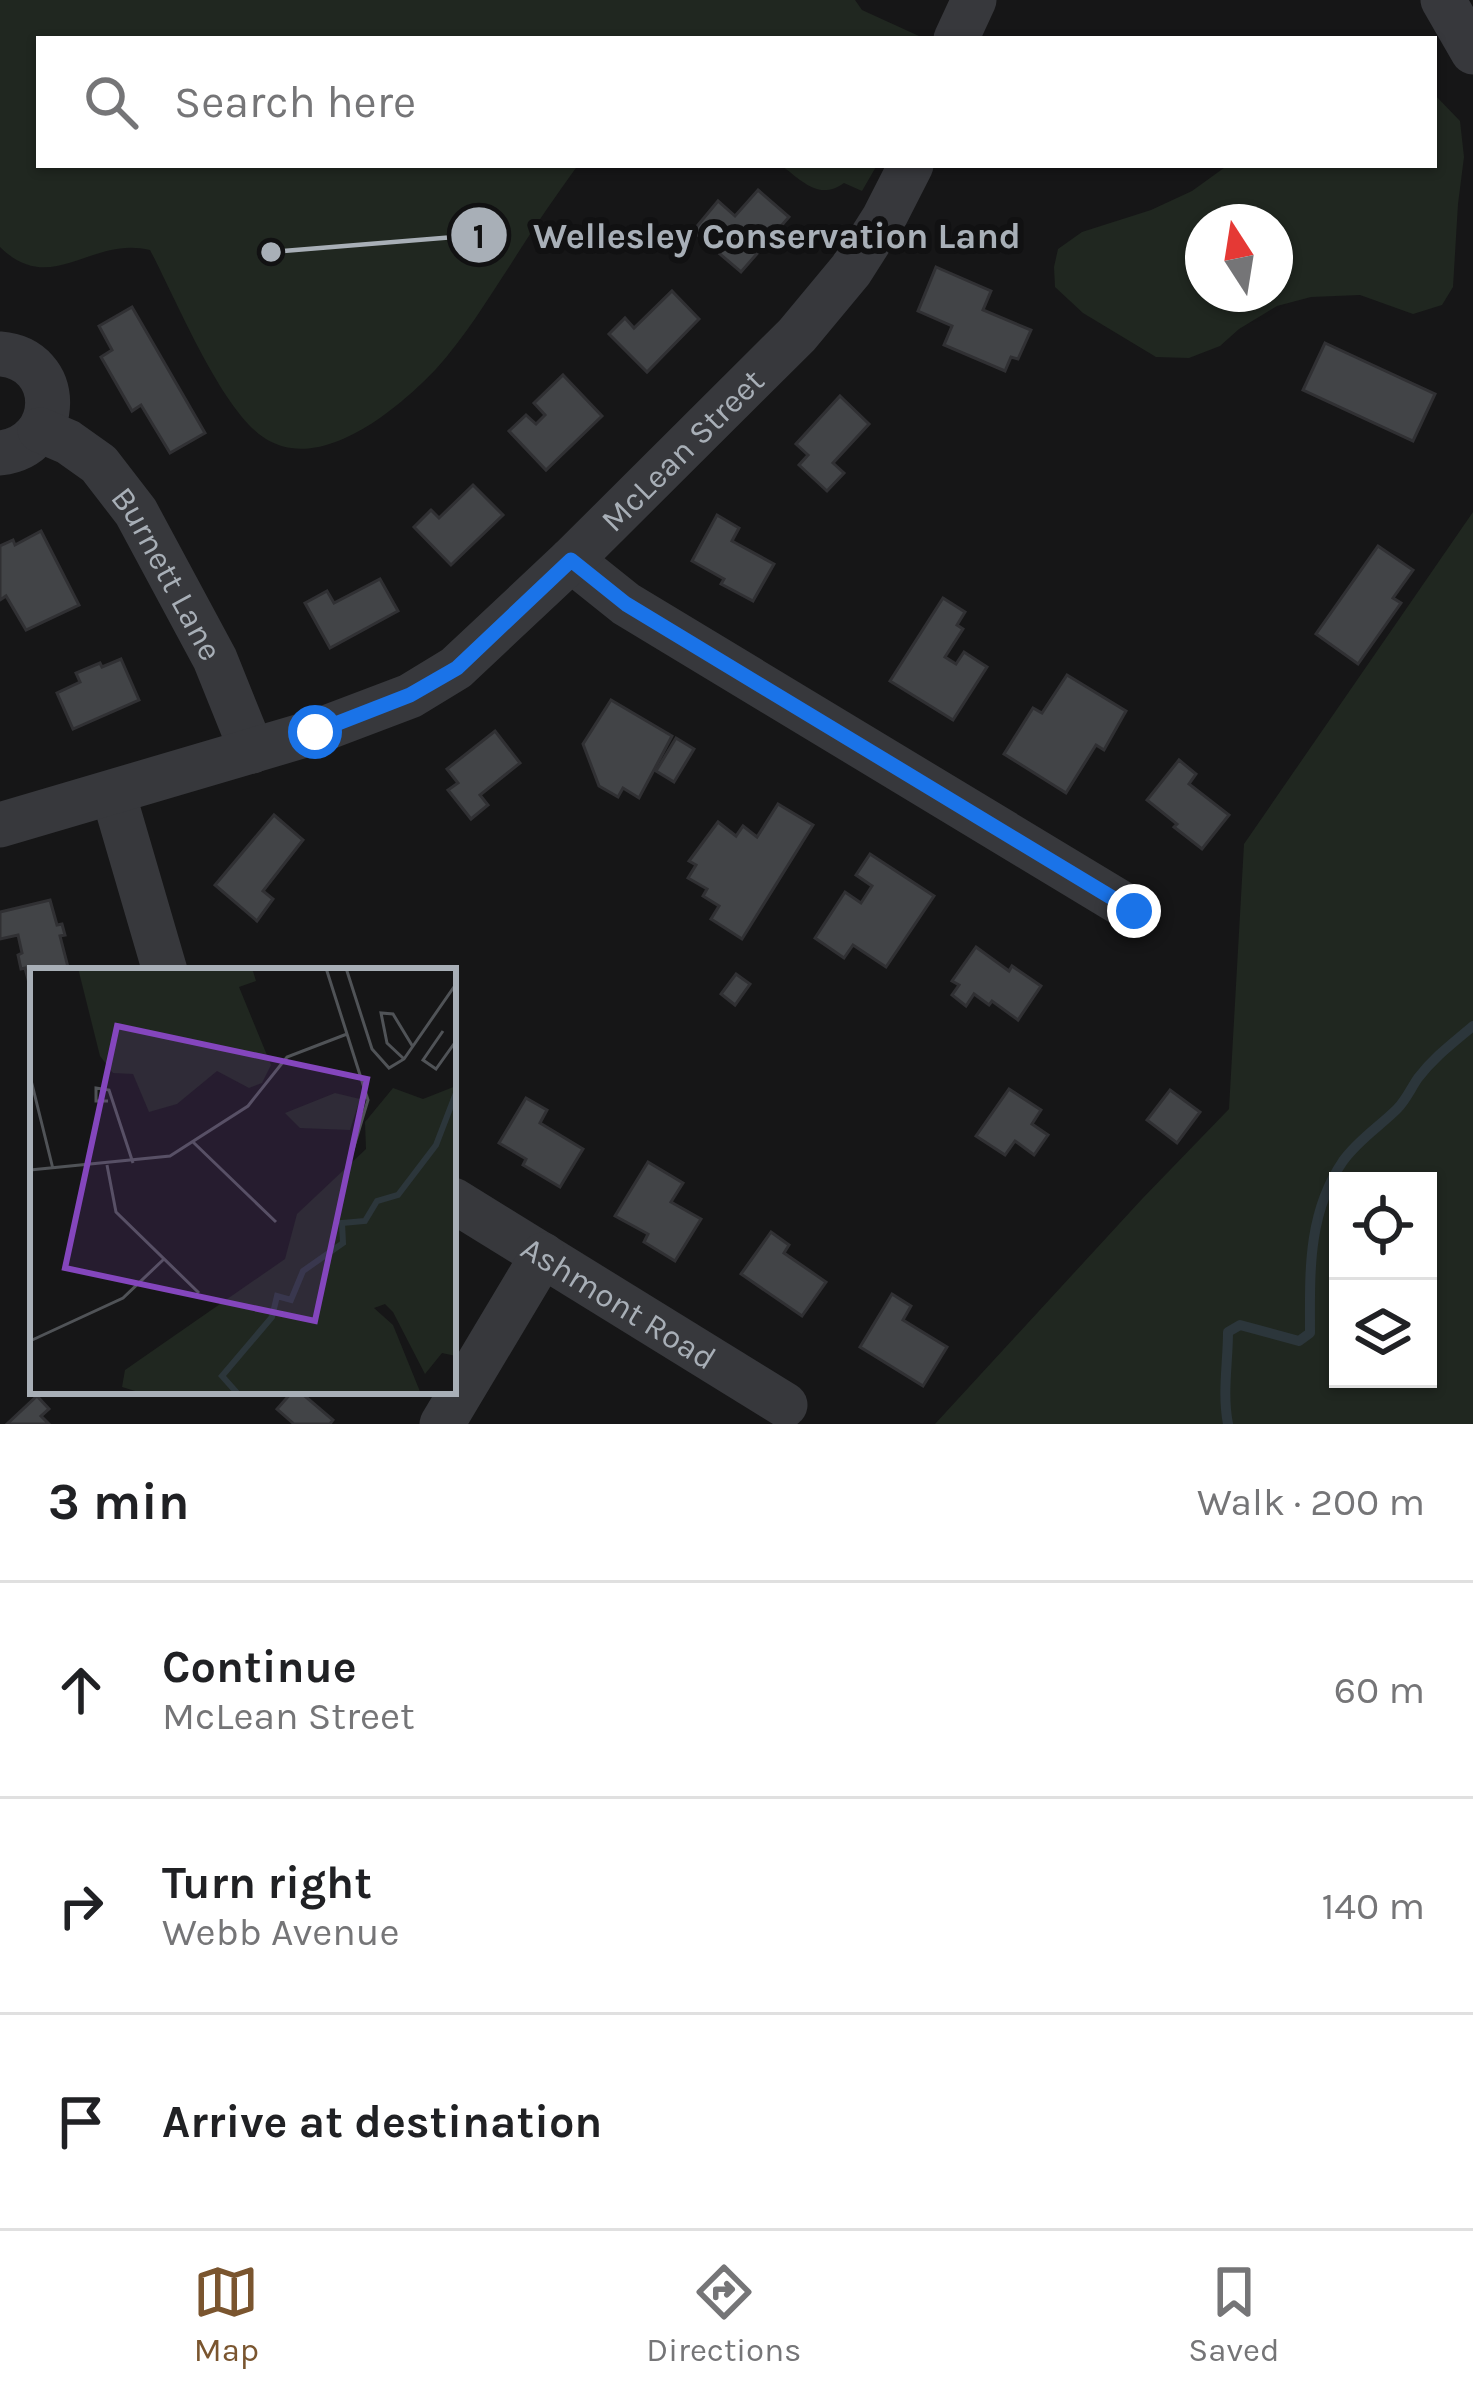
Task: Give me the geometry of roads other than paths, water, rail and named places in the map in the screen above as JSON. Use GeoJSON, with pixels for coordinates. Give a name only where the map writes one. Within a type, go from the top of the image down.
{"type":"FeatureCollection","features":[{"type":"Feature","properties":{"kind":"street"},"geometry":{"type":"LineString","coordinates":[[957,36],[974,0]]}},
{"type":"Feature","properties":{"kind":"street"},"geometry":{"type":"LineString","coordinates":[[1443,0],[1473,52]]}},
{"type":"Feature","properties":{"kind":"street","name":"McLean Street"},"geometry":{"type":"LineString","coordinates":[[0,825],[352,719],[435,683],[478,651],[797,335],[835,292],[884,218],[909,168]]}},
{"type":"Feature","properties":{"kind":"street"},"geometry":{"type":"LineString","coordinates":[[0,354],[17,357],[34,368],[48,398],[40,430],[29,443],[0,453]]}},
{"type":"Feature","properties":{"kind":"street","name":"Burnett Lane"},"geometry":{"type":"LineString","coordinates":[[40,430],[99,464],[136,512],[221,670],[252,751]]}},
{"type":"Feature","properties":{"kind":"street"},"geometry":{"type":"LineString","coordinates":[[571,560],[626,604],[1134,911]]}},
{"type":"Feature","properties":{"kind":"street"},"geometry":{"type":"LineString","coordinates":[[113,793],[164,968]]}},
{"type":"Feature","properties":{"kind":"street","name":"Ashmont Road"},"geometry":{"type":"LineString","coordinates":[[456,1202],[785,1405]]}},
{"type":"Feature","properties":{"kind":"street"},"geometry":{"type":"LineString","coordinates":[[442,1424],[543,1255]]}},
{"type":"Feature","properties":{"kind":"waterway"},"geometry":{"type":"LineString","coordinates":[[1228,1424],[1228,1332],[1240,1325],[1299,1341],[1310,1333],[1313,1244],[1331,1181],[1349,1153],[1400,1105],[1431,1063],[1473,1026]]}},
{"type":"Feature","properties":{"kind":"place","name":"Wellesley Conservation Land"},"geometry":{"type":"Point","coordinates":[271,252]}}]}
